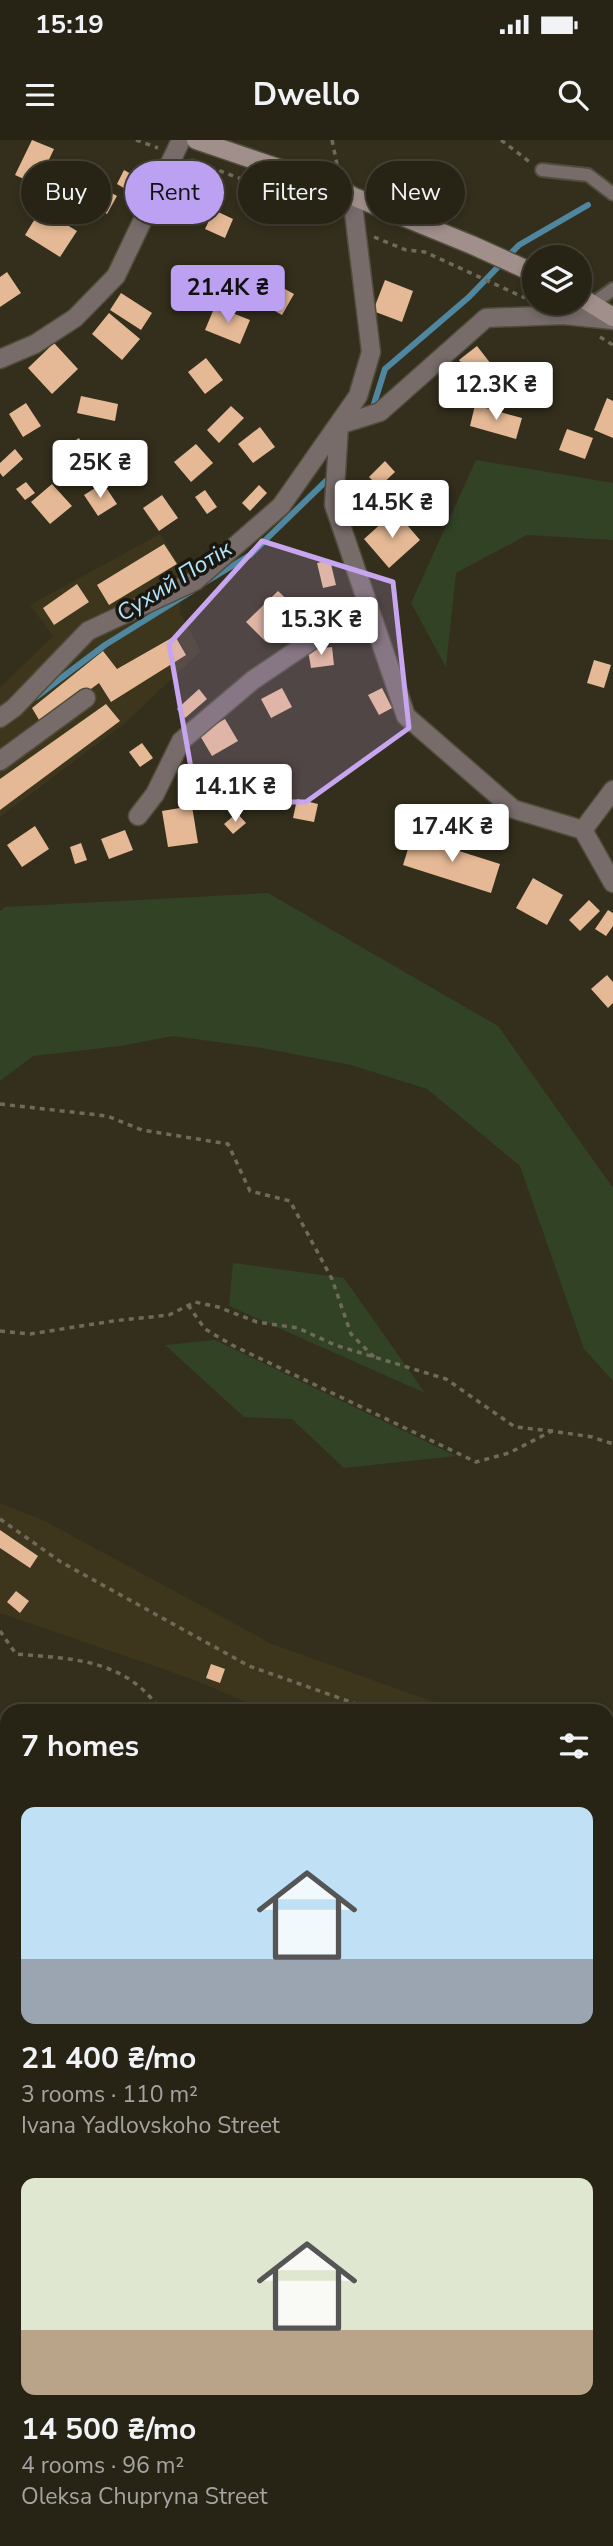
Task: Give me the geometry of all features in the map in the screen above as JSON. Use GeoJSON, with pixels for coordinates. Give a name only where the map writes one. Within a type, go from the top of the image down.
{"type":"FeatureCollection","features":[{"type":"Feature","properties":{"kind":"street"},"geometry":{"type":"LineString","coordinates":[[196,140],[258,161]]}},
{"type":"Feature","properties":{"kind":"street"},"geometry":{"type":"LineString","coordinates":[[0,359],[35,344],[75,318],[116,276],[178,147]]}},
{"type":"Feature","properties":{"kind":"street"},"geometry":{"type":"LineString","coordinates":[[352,196],[366,202]]}},
{"type":"Feature","properties":{"kind":"street"},"geometry":{"type":"LineString","coordinates":[[0,718],[14,708],[88,631],[195,581],[281,506],[339,425],[358,396],[371,352],[352,196]]}},
{"type":"Feature","properties":{"kind":"street"},"geometry":{"type":"LineString","coordinates":[[420,224],[522,268]]}},
{"type":"Feature","properties":{"kind":"street"},"geometry":{"type":"LineString","coordinates":[[592,303],[613,318]]}},
{"type":"Feature","properties":{"kind":"street"},"geometry":{"type":"LineString","coordinates":[[339,425],[380,412],[486,318],[563,315],[613,318]]}},
{"type":"Feature","properties":{"kind":"street"},"geometry":{"type":"LineString","coordinates":[[339,425],[334,505],[406,716],[513,808],[583,830],[613,883]]}},
{"type":"Feature","properties":{"kind":"street"},"geometry":{"type":"LineString","coordinates":[[138,816],[155,794],[181,741],[253,680],[367,603]]}},
{"type":"Feature","properties":{"kind":"street"},"geometry":{"type":"LineString","coordinates":[[0,761],[86,698]]}},
{"type":"Feature","properties":{"kind":"street"},"geometry":{"type":"LineString","coordinates":[[583,830],[613,790]]}},
{"type":"Feature","properties":{"kind":"lane"},"geometry":{"type":"LineString","coordinates":[[542,170],[588,175],[613,194]]}},
{"type":"Feature","properties":{"kind":"lane"},"geometry":{"type":"LineString","coordinates":[[592,297],[613,289]]}},
{"type":"Feature","properties":{"kind":"path"},"geometry":{"type":"LineString","coordinates":[[136,140],[178,147],[340,215],[356,229],[406,250],[425,252],[522,296]]}},
{"type":"Feature","properties":{"kind":"path"},"geometry":{"type":"LineString","coordinates":[[501,140],[542,170]]}},
{"type":"Feature","properties":{"kind":"path"},"geometry":{"type":"LineString","coordinates":[[0,1104],[107,1116],[142,1130],[228,1144],[250,1191],[290,1201],[332,1279],[351,1334],[374,1357]]}},
{"type":"Feature","properties":{"kind":"path"},"geometry":{"type":"LineString","coordinates":[[0,1331],[30,1334],[169,1315],[195,1302],[218,1307],[257,1322],[298,1328],[335,1345],[446,1379],[514,1427],[592,1437],[613,1444]]}},
{"type":"Feature","properties":{"kind":"path"},"geometry":{"type":"LineString","coordinates":[[188,1306],[205,1329],[232,1345],[476,1462],[509,1453],[552,1431]]}},
{"type":"Feature","properties":{"kind":"path"},"geometry":{"type":"LineString","coordinates":[[0,1519],[61,1562],[249,1667],[356,1704]]}},
{"type":"Feature","properties":{"kind":"path"},"geometry":{"type":"LineString","coordinates":[[0,1631],[16,1654],[80,1660],[117,1670],[151,1695],[157,1704]]}},
{"type":"Feature","properties":{"kind":"highlighted area"},"geometry":{"type":"Polygon","coordinates":[[[262,541],[393,582],[409,728],[306,802],[197,802],[169,644],[262,541]]]}},
{"type":"Feature","properties":{"kind":"shaded area"},"geometry":{"type":"Polygon","coordinates":[[[160,534],[181,568],[180,613],[201,651],[125,723],[0,817],[0,688],[53,636],[30,605],[160,534]]]}},
{"type":"Feature","properties":{"kind":"shaded area"},"geometry":{"type":"Polygon","coordinates":[[[0,1503],[45,1521],[272,1644],[439,1704],[251,1704],[192,1679],[0,1613],[0,1503]]]}},
{"type":"Feature","properties":{"kind":"green space"},"geometry":{"type":"Polygon","coordinates":[[[476,460],[613,483],[613,540],[527,535],[456,573],[446,667],[411,603],[476,460]]]}},
{"type":"Feature","properties":{"kind":"green space"},"geometry":{"type":"Polygon","coordinates":[[[268,893],[498,1026],[613,1188],[613,1381],[584,1349],[520,1166],[427,1089],[351,1065],[262,1048],[173,1036],[120,1046],[33,1056],[0,1081],[0,911],[5,907],[268,893]]]}},
{"type":"Feature","properties":{"kind":"green space"},"geometry":{"type":"Polygon","coordinates":[[[233,1263],[344,1278],[425,1393],[229,1306],[233,1263]]]}},
{"type":"Feature","properties":{"kind":"green space"},"geometry":{"type":"Polygon","coordinates":[[[215,1340],[456,1456],[344,1468],[292,1419],[244,1417],[165,1345],[215,1340]]]}},
{"type":"Feature","properties":{"kind":"building"},"geometry":{"type":"Polygon","coordinates":[[[32,140],[54,149],[48,161],[22,161],[32,140]]]}},
{"type":"Feature","properties":{"kind":"building"},"geometry":{"type":"Polygon","coordinates":[[[21,163],[21,178],[15,175],[21,163]]]}},
{"type":"Feature","properties":{"kind":"building"},"geometry":{"type":"Polygon","coordinates":[[[124,170],[125,189],[117,184],[124,170]]]}},
{"type":"Feature","properties":{"kind":"building"},"geometry":{"type":"Polygon","coordinates":[[[111,192],[117,196],[111,207],[111,192]]]}},
{"type":"Feature","properties":{"kind":"building"},"geometry":{"type":"Polygon","coordinates":[[[224,215],[233,219],[225,238],[205,229],[207,224],[224,224],[224,215]]]}},
{"type":"Feature","properties":{"kind":"building"},"geometry":{"type":"Polygon","coordinates":[[[32,224],[66,224],[77,231],[60,257],[25,235],[32,224]]]}},
{"type":"Feature","properties":{"kind":"building"},"geometry":{"type":"Polygon","coordinates":[[[7,272],[21,293],[0,307],[0,277],[7,272]]]}},
{"type":"Feature","properties":{"kind":"building"},"geometry":{"type":"Polygon","coordinates":[[[261,276],[294,294],[282,315],[250,297],[261,276]]]}},
{"type":"Feature","properties":{"kind":"building"},"geometry":{"type":"Polygon","coordinates":[[[385,280],[413,291],[402,322],[373,311],[385,280]]]}},
{"type":"Feature","properties":{"kind":"building"},"geometry":{"type":"Polygon","coordinates":[[[121,293],[152,313],[141,330],[110,310],[121,293]]]}},
{"type":"Feature","properties":{"kind":"building"},"geometry":{"type":"Polygon","coordinates":[[[215,306],[250,320],[240,344],[205,330],[215,306]]]}},
{"type":"Feature","properties":{"kind":"building"},"geometry":{"type":"Polygon","coordinates":[[[109,313],[140,339],[122,360],[92,334],[109,313]]]}},
{"type":"Feature","properties":{"kind":"building"},"geometry":{"type":"Polygon","coordinates":[[[54,343],[78,369],[52,394],[28,368],[54,343]]]}},
{"type":"Feature","properties":{"kind":"building"},"geometry":{"type":"Polygon","coordinates":[[[477,346],[491,364],[473,378],[459,360],[477,346]]]}},
{"type":"Feature","properties":{"kind":"building"},"geometry":{"type":"Polygon","coordinates":[[[206,358],[223,380],[205,394],[188,372],[206,358]]]}},
{"type":"Feature","properties":{"kind":"building"},"geometry":{"type":"Polygon","coordinates":[[[81,396],[118,404],[115,421],[77,413],[81,396]]]}},
{"type":"Feature","properties":{"kind":"building"},"geometry":{"type":"Polygon","coordinates":[[[607,398],[613,401],[613,438],[594,430],[607,398]]]}},
{"type":"Feature","properties":{"kind":"building"},"geometry":{"type":"Polygon","coordinates":[[[26,403],[41,426],[23,437],[9,414],[26,403]]]}},
{"type":"Feature","properties":{"kind":"building"},"geometry":{"type":"Polygon","coordinates":[[[475,405],[522,418],[516,439],[470,426],[475,405]]]}},
{"type":"Feature","properties":{"kind":"building"},"geometry":{"type":"Polygon","coordinates":[[[231,406],[244,418],[219,443],[207,430],[231,406]]]}},
{"type":"Feature","properties":{"kind":"building"},"geometry":{"type":"Polygon","coordinates":[[[260,427],[275,447],[253,463],[238,444],[260,427]]]}},
{"type":"Feature","properties":{"kind":"building"},"geometry":{"type":"Polygon","coordinates":[[[567,429],[593,438],[585,459],[559,450],[567,429]]]}},
{"type":"Feature","properties":{"kind":"building"},"geometry":{"type":"Polygon","coordinates":[[[79,438],[93,462],[75,473],[60,450],[79,438]]]}},
{"type":"Feature","properties":{"kind":"building"},"geometry":{"type":"Polygon","coordinates":[[[196,444],[213,463],[191,482],[174,462],[196,444]]]}},
{"type":"Feature","properties":{"kind":"building"},"geometry":{"type":"Polygon","coordinates":[[[15,449],[23,459],[3,477],[0,463],[15,449]]]}},
{"type":"Feature","properties":{"kind":"building"},"geometry":{"type":"Polygon","coordinates":[[[385,461],[395,472],[379,487],[369,477],[385,461]]]}},
{"type":"Feature","properties":{"kind":"building"},"geometry":{"type":"Polygon","coordinates":[[[26,482],[35,493],[25,500],[16,489],[26,482]]]}},
{"type":"Feature","properties":{"kind":"building"},"geometry":{"type":"Polygon","coordinates":[[[103,483],[117,504],[98,516],[84,495],[103,483]]]}},
{"type":"Feature","properties":{"kind":"building"},"geometry":{"type":"Polygon","coordinates":[[[429,483],[441,492],[429,508],[416,499],[429,483]]]}},
{"type":"Feature","properties":{"kind":"building"},"geometry":{"type":"Polygon","coordinates":[[[52,484],[72,506],[50,524],[31,502],[52,484]]]}},
{"type":"Feature","properties":{"kind":"building"},"geometry":{"type":"Polygon","coordinates":[[[259,485],[267,493],[250,511],[242,503],[259,485]]]}},
{"type":"Feature","properties":{"kind":"building"},"geometry":{"type":"Polygon","coordinates":[[[205,490],[217,507],[207,514],[195,497],[205,490]]]}},
{"type":"Feature","properties":{"kind":"building"},"geometry":{"type":"Polygon","coordinates":[[[162,495],[178,518],[159,531],[143,508],[162,495]]]}},
{"type":"Feature","properties":{"kind":"building"},"geometry":{"type":"Polygon","coordinates":[[[395,511],[420,540],[389,568],[364,539],[395,511]]]}},
{"type":"Feature","properties":{"kind":"building"},"geometry":{"type":"Polygon","coordinates":[[[164,544],[177,564],[109,605],[97,585],[164,544]]]}},
{"type":"Feature","properties":{"kind":"building"},"geometry":{"type":"Polygon","coordinates":[[[330,560],[336,585],[323,588],[317,563],[330,560]]]}},
{"type":"Feature","properties":{"kind":"building"},"geometry":{"type":"Polygon","coordinates":[[[77,584],[89,602],[54,625],[43,608],[77,584]]]}},
{"type":"Feature","properties":{"kind":"building"},"geometry":{"type":"Polygon","coordinates":[[[278,591],[298,610],[266,642],[246,622],[278,591]]]}},
{"type":"Feature","properties":{"kind":"building"},"geometry":{"type":"Polygon","coordinates":[[[175,636],[186,655],[111,702],[99,683],[42,725],[32,708],[103,651],[117,669],[175,636]]]}},
{"type":"Feature","properties":{"kind":"building"},"geometry":{"type":"Polygon","coordinates":[[[332,647],[334,665],[311,668],[308,650],[332,647]]]}},
{"type":"Feature","properties":{"kind":"building"},"geometry":{"type":"Polygon","coordinates":[[[594,660],[611,665],[604,688],[587,683],[594,660]]]}},
{"type":"Feature","properties":{"kind":"building"},"geometry":{"type":"Polygon","coordinates":[[[282,688],[292,707],[271,718],[261,699],[282,688]]]}},
{"type":"Feature","properties":{"kind":"building"},"geometry":{"type":"Polygon","coordinates":[[[382,688],[392,708],[379,715],[368,695],[382,688]]]}},
{"type":"Feature","properties":{"kind":"building"},"geometry":{"type":"Polygon","coordinates":[[[199,689],[207,699],[185,718],[177,709],[199,689]]]}},
{"type":"Feature","properties":{"kind":"building"},"geometry":{"type":"Polygon","coordinates":[[[106,704],[120,721],[0,810],[0,779],[106,704]]]}},
{"type":"Feature","properties":{"kind":"building"},"geometry":{"type":"Polygon","coordinates":[[[225,719],[238,741],[212,756],[199,734],[225,719]]]}},
{"type":"Feature","properties":{"kind":"building"},"geometry":{"type":"Polygon","coordinates":[[[142,743],[153,758],[140,767],[129,752],[142,743]]]}},
{"type":"Feature","properties":{"kind":"building"},"geometry":{"type":"Polygon","coordinates":[[[297,799],[318,804],[314,822],[293,818],[297,799]]]}},
{"type":"Feature","properties":{"kind":"building"},"geometry":{"type":"Polygon","coordinates":[[[192,806],[198,843],[168,847],[162,811],[192,806]]]}},
{"type":"Feature","properties":{"kind":"building"},"geometry":{"type":"Polygon","coordinates":[[[237,813],[246,823],[233,834],[224,824],[237,813]]]}},
{"type":"Feature","properties":{"kind":"building"},"geometry":{"type":"Polygon","coordinates":[[[35,826],[49,849],[22,867],[7,845],[35,826]]]}},
{"type":"Feature","properties":{"kind":"building"},"geometry":{"type":"Polygon","coordinates":[[[125,830],[133,850],[109,859],[101,839],[125,830]]]}},
{"type":"Feature","properties":{"kind":"building"},"geometry":{"type":"Polygon","coordinates":[[[412,836],[500,864],[491,893],[403,865],[412,836]]]}},
{"type":"Feature","properties":{"kind":"building"},"geometry":{"type":"Polygon","coordinates":[[[81,843],[87,860],[75,864],[70,847],[81,843]]]}},
{"type":"Feature","properties":{"kind":"building"},"geometry":{"type":"Polygon","coordinates":[[[533,878],[563,895],[547,925],[516,908],[533,878]]]}},
{"type":"Feature","properties":{"kind":"building"},"geometry":{"type":"Polygon","coordinates":[[[589,900],[600,911],[580,931],[569,920],[589,900]]]}},
{"type":"Feature","properties":{"kind":"building"},"geometry":{"type":"Polygon","coordinates":[[[608,910],[613,913],[613,926],[606,936],[595,929],[608,910]]]}},
{"type":"Feature","properties":{"kind":"building"},"geometry":{"type":"Polygon","coordinates":[[[607,975],[613,982],[613,1003],[608,1008],[591,989],[607,975]]]}},
{"type":"Feature","properties":{"kind":"building"},"geometry":{"type":"Polygon","coordinates":[[[0,1530],[38,1556],[30,1568],[0,1548],[0,1530]]]}},
{"type":"Feature","properties":{"kind":"building"},"geometry":{"type":"Polygon","coordinates":[[[16,1591],[29,1601],[20,1613],[7,1602],[16,1591]]]}},
{"type":"Feature","properties":{"kind":"building"},"geometry":{"type":"Polygon","coordinates":[[[211,1664],[225,1669],[220,1683],[206,1678],[211,1664]]]}},
{"type":"Feature","properties":{"kind":"waterway","name":"Сухий Потік"},"geometry":{"type":"LineString","coordinates":[[373,407],[385,369],[469,297],[519,245],[588,205]]}},
{"type":"Feature","properties":{"kind":"waterway","name":"Сухий Потік"},"geometry":{"type":"LineString","coordinates":[[204,583],[250,555],[326,481]]}},
{"type":"Feature","properties":{"kind":"waterway","name":"Сухий Потік"},"geometry":{"type":"LineString","coordinates":[[36,697],[105,645],[192,591]]}}]}
